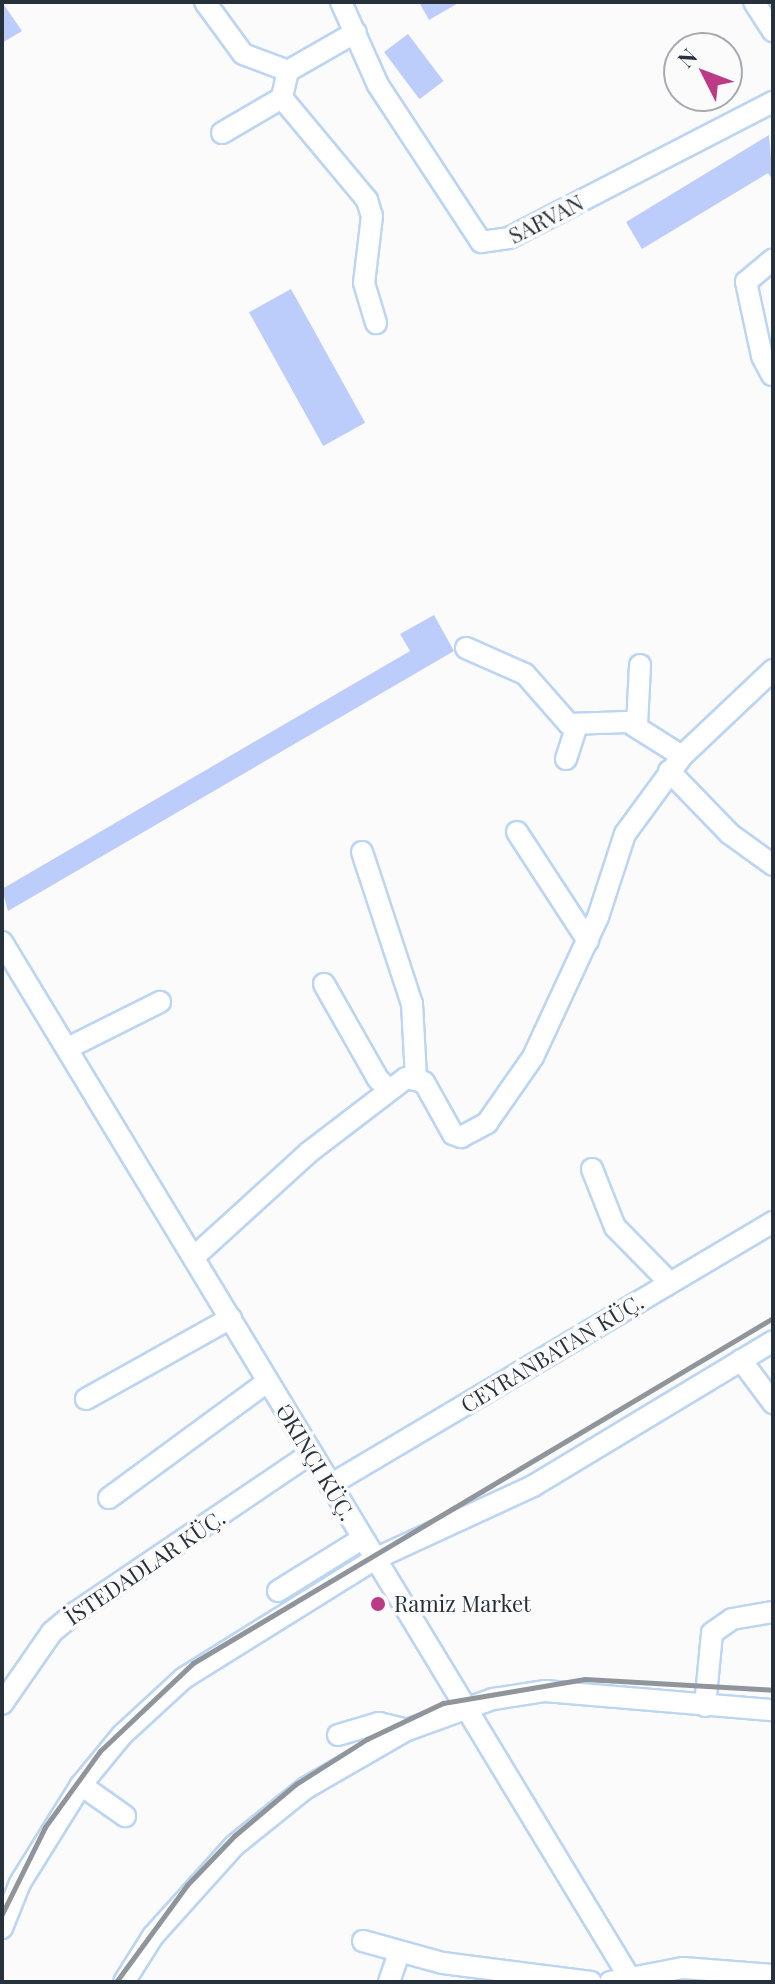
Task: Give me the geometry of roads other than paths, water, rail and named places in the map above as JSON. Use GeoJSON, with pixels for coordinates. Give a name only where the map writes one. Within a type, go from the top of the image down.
{"type":"FeatureCollection","features":[{"type":"Feature","properties":{"kind":"street"},"geometry":{"type":"LineString","coordinates":[[205,2],[243,54],[288,71]]}},
{"type":"Feature","properties":{"kind":"street","name":"SARVAN"},"geometry":{"type":"LineString","coordinates":[[341,2],[378,85],[481,242],[509,238],[773,102]]}},
{"type":"Feature","properties":{"kind":"street"},"geometry":{"type":"LineString","coordinates":[[754,2],[773,31]]}},
{"type":"Feature","properties":{"kind":"street"},"geometry":{"type":"LineString","coordinates":[[222,133],[282,98],[288,71],[356,32]]}},
{"type":"Feature","properties":{"kind":"street"},"geometry":{"type":"LineString","coordinates":[[282,98],[367,200],[372,216],[364,283],[376,323]]}},
{"type":"Feature","properties":{"kind":"street"},"geometry":{"type":"LineString","coordinates":[[772,375],[762,356],[746,282],[773,259]]}},
{"type":"Feature","properties":{"kind":"street"},"geometry":{"type":"LineString","coordinates":[[466,648],[525,674],[559,718],[577,726],[637,725],[676,763],[730,834],[773,865]]}},
{"type":"Feature","properties":{"kind":"street"},"geometry":{"type":"LineString","coordinates":[[637,725],[640,665]]}},
{"type":"Feature","properties":{"kind":"street"},"geometry":{"type":"LineString","coordinates":[[362,852],[412,1004],[416,1077],[453,1134],[461,1137],[487,1123],[533,1057],[588,941],[625,834],[676,763],[773,670]]}},
{"type":"Feature","properties":{"kind":"street"},"geometry":{"type":"LineString","coordinates":[[566,759],[577,726]]}},
{"type":"Feature","properties":{"kind":"street"},"geometry":{"type":"LineString","coordinates":[[517,832],[588,941]]}},
{"type":"Feature","properties":{"kind":"street","name":"ƏKINÇI KÜÇ."},"geometry":{"type":"LineString","coordinates":[[2,942],[195,1256],[624,1980]]}},
{"type":"Feature","properties":{"kind":"street"},"geometry":{"type":"LineString","coordinates":[[324,984],[378,1079],[390,1090]]}},
{"type":"Feature","properties":{"kind":"street"},"geometry":{"type":"LineString","coordinates":[[68,1048],[160,1002]]}},
{"type":"Feature","properties":{"kind":"street"},"geometry":{"type":"LineString","coordinates":[[195,1256],[390,1090],[416,1077]]}},
{"type":"Feature","properties":{"kind":"street"},"geometry":{"type":"LineString","coordinates":[[592,1169],[615,1227],[670,1283]]}},
{"type":"Feature","properties":{"kind":"street","name":"CEYRANBATAN KÜÇ."},"geometry":{"type":"LineString","coordinates":[[330,1485],[773,1222]]}},
{"type":"Feature","properties":{"kind":"street"},"geometry":{"type":"LineString","coordinates":[[86,1399],[231,1318]]}},
{"type":"Feature","properties":{"kind":"street"},"geometry":{"type":"LineString","coordinates":[[2,1928],[53,1824],[81,1785],[122,1735],[184,1678],[375,1559],[533,1486],[773,1341]]}},
{"type":"Feature","properties":{"kind":"street"},"geometry":{"type":"LineString","coordinates":[[741,1360],[773,1403]]}},
{"type":"Feature","properties":{"kind":"street"},"geometry":{"type":"LineString","coordinates":[[109,1498],[268,1381]]}},
{"type":"Feature","properties":{"kind":"street","name":"İSTEDADLAR KÜÇ."},"geometry":{"type":"LineString","coordinates":[[2,1704],[52,1632],[75,1613],[311,1453]]}},
{"type":"Feature","properties":{"kind":"street"},"geometry":{"type":"LineString","coordinates":[[278,1591],[362,1539]]}},
{"type":"Feature","properties":{"kind":"street"},"geometry":{"type":"LineString","coordinates":[[705,1706],[712,1633],[732,1619],[773,1612]]}},
{"type":"Feature","properties":{"kind":"street"},"geometry":{"type":"LineString","coordinates":[[124,1982],[153,1936],[235,1845],[306,1788],[407,1730],[464,1707],[570,1690],[705,1706],[773,1710]]}},
{"type":"Feature","properties":{"kind":"street"},"geometry":{"type":"LineString","coordinates":[[338,1735],[379,1723],[407,1730]]}},
{"type":"Feature","properties":{"kind":"street"},"geometry":{"type":"LineString","coordinates":[[81,1785],[125,1816]]}},
{"type":"Feature","properties":{"kind":"street"},"geometry":{"type":"LineString","coordinates":[[363,1941],[399,1953],[591,1982]]}},
{"type":"Feature","properties":{"kind":"street"},"geometry":{"type":"LineString","coordinates":[[389,1982],[399,1953]]}},
{"type":"Feature","properties":{"kind":"street"},"geometry":{"type":"LineString","coordinates":[[624,1980],[683,1968],[773,1975]]}},
{"type":"Feature","properties":{"kind":"railway"},"geometry":{"type":"LineString","coordinates":[[2,1914],[45,1827],[100,1751],[193,1663],[773,1318]]}},
{"type":"Feature","properties":{"kind":"railway"},"geometry":{"type":"LineString","coordinates":[[116,1982],[187,1885],[234,1836],[296,1784],[367,1739],[443,1703],[585,1679],[773,1690]]}},
{"type":"Feature","properties":{"kind":"place","name":"Ramiz Market"},"geometry":{"type":"Point","coordinates":[378,1604]}}]}
